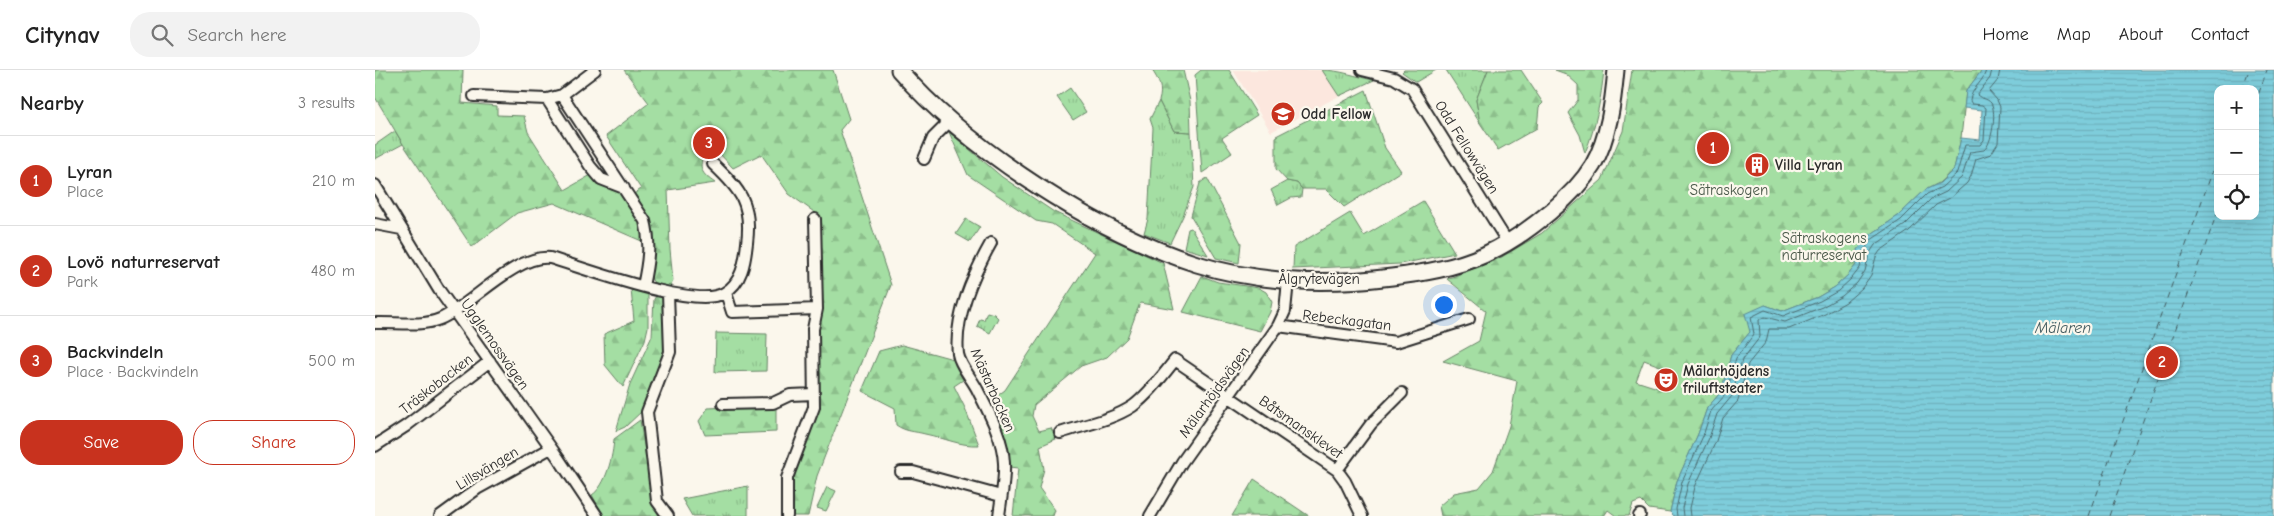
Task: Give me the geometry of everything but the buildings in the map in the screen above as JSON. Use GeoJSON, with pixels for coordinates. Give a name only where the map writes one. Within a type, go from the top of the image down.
{"type":"FeatureCollection","features":[{"type":"Feature","properties":{"kind":"street"},"geometry":{"type":"LineString","coordinates":[[474,96],[547,99],[563,95],[595,70]]}},
{"type":"Feature","properties":{"kind":"street","name":"Ålgrytevägen"},"geometry":{"type":"LineString","coordinates":[[899,70],[951,120],[1007,165],[1091,218],[1181,258],[1222,270],[1288,281],[1333,281],[1419,274],[1466,262],[1508,243],[1536,224],[1562,202],[1593,165],[1606,133],[1614,97],[1616,70]]}},
{"type":"Feature","properties":{"kind":"street","name":"Odd Fellowvägen"},"geometry":{"type":"LineString","coordinates":[[1361,70],[1394,78],[1412,88],[1508,243]]}},
{"type":"Feature","properties":{"kind":"street"},"geometry":{"type":"LineString","coordinates":[[563,95],[645,221],[649,237],[649,255],[643,286]]}},
{"type":"Feature","properties":{"kind":"street"},"geometry":{"type":"LineString","coordinates":[[547,99],[590,166],[601,179],[624,188]]}},
{"type":"Feature","properties":{"kind":"street"},"geometry":{"type":"LineString","coordinates":[[924,159],[933,138],[951,120]]}},
{"type":"Feature","properties":{"kind":"street"},"geometry":{"type":"LineString","coordinates":[[375,323],[438,320],[512,270],[529,261],[541,258],[550,258],[668,294],[715,298],[726,293],[737,281],[744,266],[748,221],[745,202],[735,184],[713,164]]}},
{"type":"Feature","properties":{"kind":"street","name":"Ugglemossvägen"},"geometry":{"type":"LineString","coordinates":[[375,185],[453,311],[490,361],[597,516]]}},
{"type":"Feature","properties":{"kind":"street"},"geometry":{"type":"LineString","coordinates":[[787,516],[787,478],[814,407],[813,329],[817,309],[815,219]]}},
{"type":"Feature","properties":{"kind":"street"},"geometry":{"type":"LineString","coordinates":[[375,224],[401,229]]}},
{"type":"Feature","properties":{"kind":"street","name":"Mästarbacken"},"geometry":{"type":"LineString","coordinates":[[991,242],[977,267],[963,311],[958,338],[958,357],[990,416],[1001,445],[1004,462],[999,516]]}},
{"type":"Feature","properties":{"kind":"street","name":"Mälarhöjdsvägen"},"geometry":{"type":"LineString","coordinates":[[1150,516],[1182,462],[1278,326],[1285,310],[1288,281]]}},
{"type":"Feature","properties":{"kind":"street"},"geometry":{"type":"LineString","coordinates":[[726,293],[731,312],[817,309]]}},
{"type":"Feature","properties":{"kind":"street"},"geometry":{"type":"LineString","coordinates":[[668,294],[670,352],[647,412],[657,501],[669,516]]}},
{"type":"Feature","properties":{"kind":"street","name":"Rebeckagatan"},"geometry":{"type":"LineString","coordinates":[[1278,326],[1396,342],[1469,319]]}},
{"type":"Feature","properties":{"kind":"street","name":"Båtsmansklevet"},"geometry":{"type":"LineString","coordinates":[[1060,433],[1115,415],[1132,406],[1157,382],[1175,360],[1337,470],[1345,481],[1359,514]]}},
{"type":"Feature","properties":{"kind":"street","name":"Träskobacken"},"geometry":{"type":"LineString","coordinates":[[375,446],[406,426],[490,361]]}},
{"type":"Feature","properties":{"kind":"street"},"geometry":{"type":"LineString","coordinates":[[1337,470],[1371,424],[1402,393]]}},
{"type":"Feature","properties":{"kind":"street"},"geometry":{"type":"LineString","coordinates":[[723,404],[773,403],[790,395],[814,394]]}},
{"type":"Feature","properties":{"kind":"street","name":"Lillsvängen"},"geometry":{"type":"LineString","coordinates":[[440,516],[477,490],[551,448]]}},
{"type":"Feature","properties":{"kind":"street"},"geometry":{"type":"LineString","coordinates":[[901,472],[913,472],[1001,496]]}},
{"type":"Feature","properties":{"kind":"shaded area","name":"Odd Fellow"},"geometry":{"type":"Polygon","coordinates":[[[1233,70],[1322,70],[1339,96],[1271,132],[1233,70]]]}},
{"type":"Feature","properties":{"kind":"green space"},"geometry":{"type":"Polygon","coordinates":[[[375,70],[463,70],[462,103],[497,106],[497,115],[524,116],[528,132],[565,190],[591,175],[616,188],[629,201],[637,214],[644,242],[554,203],[517,213],[472,247],[403,144],[375,97],[375,70]]]}},
{"type":"Feature","properties":{"kind":"green space"},"geometry":{"type":"Polygon","coordinates":[[[624,70],[833,70],[849,119],[840,130],[891,285],[817,476],[808,516],[792,516],[791,478],[817,414],[817,333],[822,308],[821,217],[789,194],[761,154],[733,168],[718,152],[705,153],[701,163],[702,170],[715,183],[668,190],[673,281],[670,287],[654,283],[651,278],[654,234],[650,219],[634,194],[641,189],[606,136],[649,103],[624,70]]]}},
{"type":"Feature","properties":{"kind":"green space"},"geometry":{"type":"Polygon","coordinates":[[[1152,70],[1183,70],[1190,101],[1191,132],[1174,131],[1159,101],[1160,85],[1152,70]]]}},
{"type":"Feature","properties":{"kind":"green space"},"geometry":{"type":"Polygon","coordinates":[[[1201,70],[1229,70],[1257,115],[1222,138],[1232,153],[1202,173],[1195,75],[1201,70]]]}},
{"type":"Feature","properties":{"kind":"green space"},"geometry":{"type":"Polygon","coordinates":[[[1322,70],[1342,72],[1374,80],[1339,96],[1322,70]]]}},
{"type":"Feature","properties":{"kind":"green space"},"geometry":{"type":"Polygon","coordinates":[[[1404,70],[1436,70],[1416,82],[1402,72],[1404,70]]]}},
{"type":"Feature","properties":{"kind":"green space"},"geometry":{"type":"Polygon","coordinates":[[[1446,70],[1488,70],[1476,100],[1480,123],[1446,70]]]}},
{"type":"Feature","properties":{"kind":"green space"},"geometry":{"type":"Polygon","coordinates":[[[1488,70],[1521,70],[1543,103],[1539,107],[1537,128],[1498,150],[1480,123],[1476,100],[1488,70]]]}},
{"type":"Feature","properties":{"kind":"green space"},"geometry":{"type":"Polygon","coordinates":[[[1555,70],[1604,70],[1597,112],[1585,153],[1580,135],[1568,113],[1578,100],[1578,85],[1566,74],[1555,70]]]}},
{"type":"Feature","properties":{"kind":"green space","name":"Sätraskogen"},"geometry":{"type":"Polygon","coordinates":[[[1632,70],[1982,70],[1966,91],[1961,138],[1954,169],[1939,183],[1925,190],[1898,216],[1867,237],[1858,250],[1856,265],[1835,287],[1818,297],[1782,311],[1765,305],[1750,332],[1731,355],[1721,392],[1707,408],[1698,434],[1677,481],[1670,512],[1649,509],[1641,501],[1633,504],[1629,516],[1616,516],[1608,510],[1604,516],[1441,516],[1439,506],[1454,493],[1479,488],[1493,471],[1509,426],[1517,381],[1443,361],[1479,341],[1486,311],[1447,279],[1500,258],[1542,233],[1602,180],[1623,131],[1632,70]],[[1644,360],[1636,381],[1667,391],[1671,378],[1668,369],[1644,360]]]}},
{"type":"Feature","properties":{"kind":"green space"},"geometry":{"type":"Polygon","coordinates":[[[1070,88],[1086,112],[1073,120],[1057,97],[1070,88]]]}},
{"type":"Feature","properties":{"kind":"green space"},"geometry":{"type":"Polygon","coordinates":[[[1366,90],[1385,148],[1401,171],[1344,207],[1326,189],[1302,189],[1297,183],[1287,181],[1276,169],[1276,136],[1366,90]]]}},
{"type":"Feature","properties":{"kind":"green space"},"geometry":{"type":"Polygon","coordinates":[[[1159,101],[1174,131],[1191,132],[1194,187],[1170,243],[1144,233],[1148,219],[1153,128],[1150,119],[1159,101]]]}},
{"type":"Feature","properties":{"kind":"green space"},"geometry":{"type":"Polygon","coordinates":[[[395,131],[403,144],[375,159],[375,145],[395,131]]]}},
{"type":"Feature","properties":{"kind":"green space"},"geometry":{"type":"Polygon","coordinates":[[[949,132],[1002,177],[1054,212],[1163,263],[1174,309],[1140,303],[1127,338],[1107,357],[1081,366],[1034,405],[1032,416],[1039,431],[1051,428],[1056,439],[1040,446],[1044,469],[1039,488],[1055,510],[1053,516],[1013,516],[1018,468],[1009,467],[1000,424],[1008,420],[997,396],[1005,390],[1095,253],[1052,224],[1036,221],[968,175],[949,132]]]}},
{"type":"Feature","properties":{"kind":"green space"},"geometry":{"type":"Polygon","coordinates":[[[1207,178],[1241,243],[1239,263],[1216,258],[1191,216],[1200,183],[1207,178]]]}},
{"type":"Feature","properties":{"kind":"green space"},"geometry":{"type":"Polygon","coordinates":[[[1287,181],[1297,183],[1302,189],[1301,197],[1291,198],[1278,205],[1271,190],[1287,181]]]}},
{"type":"Feature","properties":{"kind":"green space"},"geometry":{"type":"Polygon","coordinates":[[[1423,201],[1455,253],[1400,264],[1293,269],[1294,247],[1350,213],[1364,236],[1423,201]]]}},
{"type":"Feature","properties":{"kind":"green space"},"geometry":{"type":"Polygon","coordinates":[[[966,219],[980,227],[970,242],[956,234],[966,219]]]}},
{"type":"Feature","properties":{"kind":"green space"},"geometry":{"type":"Polygon","coordinates":[[[1191,228],[1208,255],[1184,248],[1188,229],[1191,228]]]}},
{"type":"Feature","properties":{"kind":"green space"},"geometry":{"type":"Polygon","coordinates":[[[1202,276],[1218,282],[1259,288],[1266,292],[1272,302],[1270,312],[1260,331],[1183,312],[1202,276]]]}},
{"type":"Feature","properties":{"kind":"green space"},"geometry":{"type":"Polygon","coordinates":[[[631,289],[648,294],[648,327],[645,340],[623,387],[605,365],[604,334],[634,321],[631,289]]]}},
{"type":"Feature","properties":{"kind":"green space"},"geometry":{"type":"Polygon","coordinates":[[[657,295],[664,297],[665,343],[661,362],[641,412],[625,427],[616,431],[630,384],[652,336],[654,299],[657,295]]]}},
{"type":"Feature","properties":{"kind":"green space"},"geometry":{"type":"Polygon","coordinates":[[[987,312],[994,314],[998,318],[990,333],[977,326],[980,319],[984,320],[987,312]]]}},
{"type":"Feature","properties":{"kind":"green space"},"geometry":{"type":"Polygon","coordinates":[[[716,333],[767,334],[766,371],[715,372],[716,333]]]}},
{"type":"Feature","properties":{"kind":"green space"},"geometry":{"type":"Polygon","coordinates":[[[902,345],[953,359],[963,380],[954,386],[965,408],[979,445],[958,443],[903,429],[896,425],[895,408],[862,391],[879,351],[902,345]]]}},
{"type":"Feature","properties":{"kind":"green space"},"geometry":{"type":"Polygon","coordinates":[[[776,405],[776,432],[705,435],[699,421],[708,408],[776,405]]]}},
{"type":"Feature","properties":{"kind":"green space"},"geometry":{"type":"Polygon","coordinates":[[[640,420],[653,503],[659,516],[604,516],[592,495],[597,491],[605,478],[614,439],[640,420]]]}},
{"type":"Feature","properties":{"kind":"green space"},"geometry":{"type":"Polygon","coordinates":[[[1254,479],[1309,516],[1232,516],[1254,479]]]}},
{"type":"Feature","properties":{"kind":"green space"},"geometry":{"type":"Polygon","coordinates":[[[748,486],[748,516],[692,516],[682,499],[748,486]]]}},
{"type":"Feature","properties":{"kind":"green space"},"geometry":{"type":"Polygon","coordinates":[[[827,487],[836,491],[826,511],[817,508],[827,487]]]}},
{"type":"Feature","properties":{"kind":"water","name":"Mälaren"},"geometry":{"type":"Polygon","coordinates":[[[1982,70],[2274,70],[2274,516],[1674,516],[1670,512],[1677,481],[1698,434],[1707,408],[1721,392],[1731,355],[1750,332],[1745,314],[1765,305],[1782,311],[1818,297],[1835,287],[1848,275],[1856,265],[1858,250],[1867,237],[1898,216],[1925,190],[1940,183],[1954,169],[1961,138],[1980,140],[1982,110],[1964,108],[1966,91],[1982,70]]]}},
{"type":"Feature","properties":{"kind":"ferry route"},"geometry":{"type":"LineString","coordinates":[[2243,85],[2249,70]]}},
{"type":"Feature","properties":{"kind":"ferry route"},"geometry":{"type":"LineString","coordinates":[[2259,93],[2267,70]]}},
{"type":"Feature","properties":{"kind":"ferry route"},"geometry":{"type":"LineString","coordinates":[[2089,516],[2214,167]]}},
{"type":"Feature","properties":{"kind":"ferry route"},"geometry":{"type":"LineString","coordinates":[[2109,516],[2214,220]]}},
{"type":"Feature","properties":{"kind":"place","name":"Odd Fellow"},"geometry":{"type":"Point","coordinates":[1283,114]}},
{"type":"Feature","properties":{"kind":"place","name":"Backvindeln"},"geometry":{"type":"Point","coordinates":[709,143]}},
{"type":"Feature","properties":{"kind":"place","name":"Lyran"},"geometry":{"type":"Point","coordinates":[1713,148]}},
{"type":"Feature","properties":{"kind":"place","name":"Villa Lyran"},"geometry":{"type":"Point","coordinates":[1757,165]}},
{"type":"Feature","properties":{"kind":"place","name":"Lovö naturreservat"},"geometry":{"type":"Point","coordinates":[2162,362]}},
{"type":"Feature","properties":{"kind":"place","name":"Mälarhöjdens friluftsteater"},"geometry":{"type":"Point","coordinates":[1666,380]}},
{"type":"Feature","properties":{"kind":"park label","name":"Sätraskogens naturreservat"},"geometry":{"type":"Point","coordinates":[1824,246]}}]}
